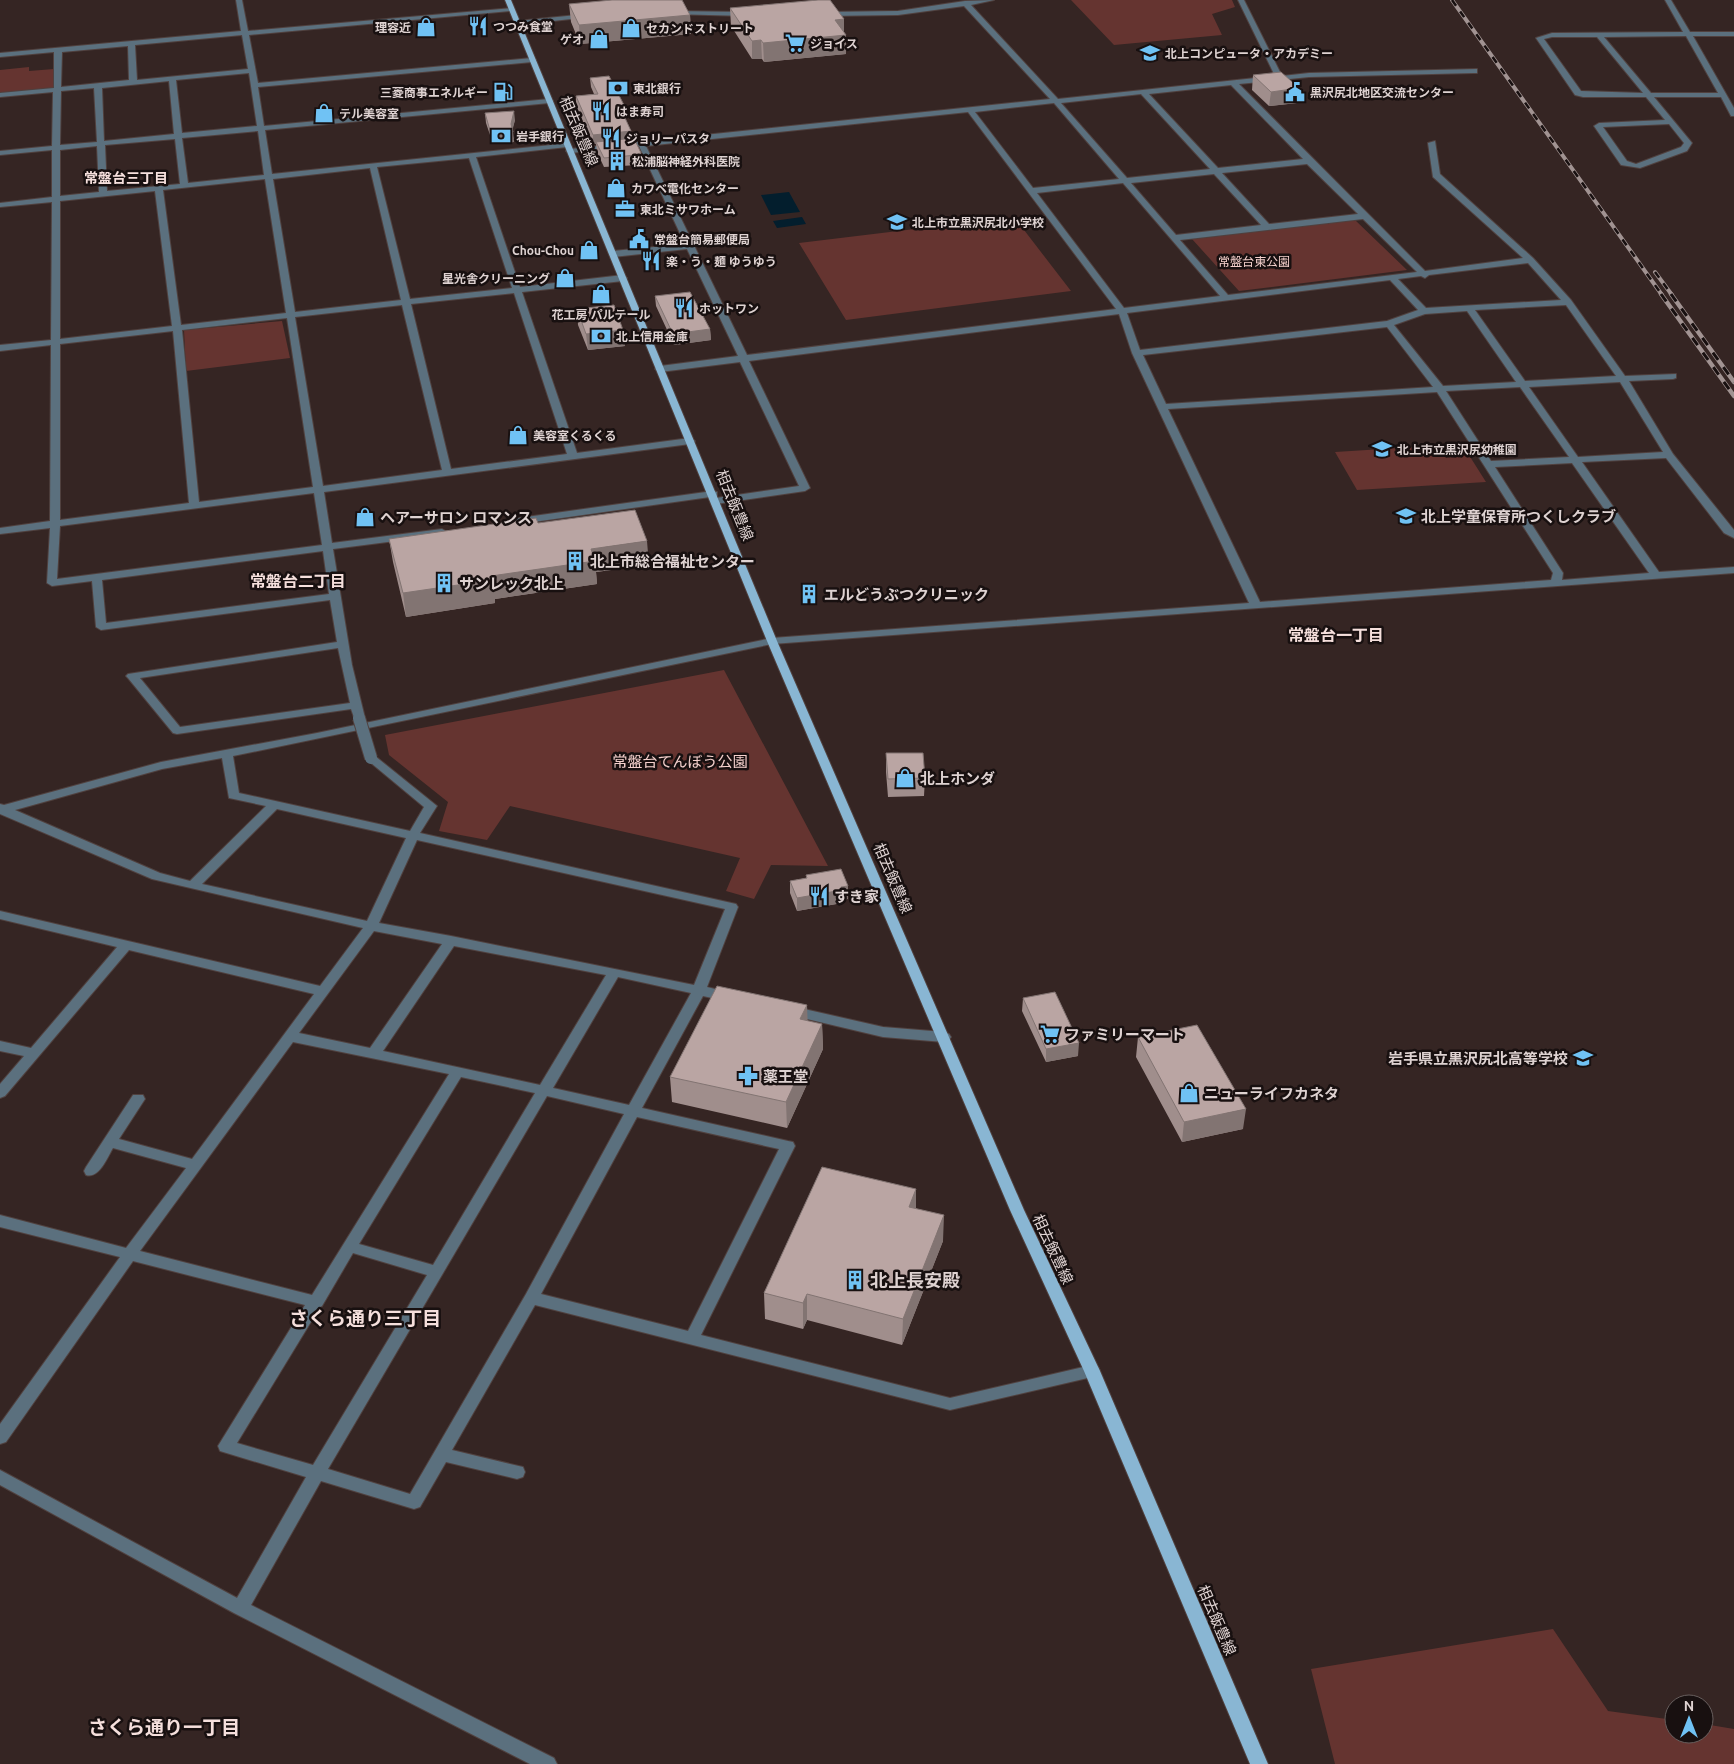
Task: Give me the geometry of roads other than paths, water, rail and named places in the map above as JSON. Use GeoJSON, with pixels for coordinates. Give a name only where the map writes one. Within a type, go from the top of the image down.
{"type":"FeatureCollection","features":[{"type":"Feature","properties":{"kind":"main road","name":"相去飯豊線"},"geometry":{"type":"LineString","coordinates":[[509,4],[772,641],[1017,1210],[1092,1370],[1259,1764]]}},
{"type":"Feature","properties":{"kind":"street"},"geometry":{"type":"LineString","coordinates":[[0,1437],[130,1254],[371,926],[413,835],[431,806],[370,758],[359,718],[343,644],[255,85],[239,0]]}},
{"type":"Feature","properties":{"kind":"street"},"geometry":{"type":"LineString","coordinates":[[820,14],[898,13],[991,0]]}},
{"type":"Feature","properties":{"kind":"street"},"geometry":{"type":"LineString","coordinates":[[1241,0],[1280,78]]}},
{"type":"Feature","properties":{"kind":"street"},"geometry":{"type":"LineString","coordinates":[[1668,0],[1734,114]]}},
{"type":"Feature","properties":{"kind":"street"},"geometry":{"type":"LineString","coordinates":[[965,3],[1056,101],[1227,299]]}},
{"type":"Feature","properties":{"kind":"street"},"geometry":{"type":"LineString","coordinates":[[0,55],[244,33],[509,4]]}},
{"type":"Feature","properties":{"kind":"street"},"geometry":{"type":"LineString","coordinates":[[659,14],[759,14]]}},
{"type":"Feature","properties":{"kind":"street"},"geometry":{"type":"LineString","coordinates":[[517,23],[593,16]]}},
{"type":"Feature","properties":{"kind":"street"},"geometry":{"type":"LineString","coordinates":[[1722,95],[1590,97],[1578,93],[1540,38],[1552,35],[1734,34]]}},
{"type":"Feature","properties":{"kind":"street"},"geometry":{"type":"LineString","coordinates":[[1599,35],[1688,144],[1684,149],[1637,166],[1624,163],[1598,126],[1602,124],[1670,122]]}},
{"type":"Feature","properties":{"kind":"street"},"geometry":{"type":"LineString","coordinates":[[131,43],[133,83]]}},
{"type":"Feature","properties":{"kind":"street"},"geometry":{"type":"LineString","coordinates":[[58,50],[55,524],[52,583],[456,530]]}},
{"type":"Feature","properties":{"kind":"street"},"geometry":{"type":"LineString","coordinates":[[255,85],[532,60]]}},
{"type":"Feature","properties":{"kind":"street"},"geometry":{"type":"LineString","coordinates":[[0,95],[252,71]]}},
{"type":"Feature","properties":{"kind":"street"},"geometry":{"type":"LineString","coordinates":[[0,204],[472,156],[641,143],[1280,78],[1474,71]]}},
{"type":"Feature","properties":{"kind":"street"},"geometry":{"type":"LineString","coordinates":[[172,79],[184,186]]}},
{"type":"Feature","properties":{"kind":"street"},"geometry":{"type":"LineString","coordinates":[[1233,83],[1425,275]]}},
{"type":"Feature","properties":{"kind":"street"},"geometry":{"type":"LineString","coordinates":[[98,86],[103,194]]}},
{"type":"Feature","properties":{"kind":"street"},"geometry":{"type":"LineString","coordinates":[[1143,92],[1267,227]]}},
{"type":"Feature","properties":{"kind":"street"},"geometry":{"type":"LineString","coordinates":[[0,153],[549,100]]}},
{"type":"Feature","properties":{"kind":"street"},"geometry":{"type":"LineString","coordinates":[[969,109],[1122,311],[1137,353],[1256,605]]}},
{"type":"Feature","properties":{"kind":"street"},"geometry":{"type":"LineString","coordinates":[[505,523],[714,497],[805,488],[641,143]]}},
{"type":"Feature","properties":{"kind":"street"},"geometry":{"type":"LineString","coordinates":[[1432,143],[1436,175],[1530,260],[1568,302],[1623,379],[1669,455],[1728,531],[1734,534]]}},
{"type":"Feature","properties":{"kind":"street"},"geometry":{"type":"LineString","coordinates":[[472,156],[573,456]]}},
{"type":"Feature","properties":{"kind":"street"},"geometry":{"type":"LineString","coordinates":[[1031,191],[1309,161]]}},
{"type":"Feature","properties":{"kind":"street"},"geometry":{"type":"LineString","coordinates":[[373,166],[447,472]]}},
{"type":"Feature","properties":{"kind":"street"},"geometry":{"type":"LineString","coordinates":[[159,188],[178,329],[194,504]]}},
{"type":"Feature","properties":{"kind":"street"},"geometry":{"type":"LineString","coordinates":[[1173,238],[1364,216]]}},
{"type":"Feature","properties":{"kind":"street"},"geometry":{"type":"LineString","coordinates":[[613,254],[690,246]]}},
{"type":"Feature","properties":{"kind":"street"},"geometry":{"type":"LineString","coordinates":[[660,368],[1393,279],[1530,260]]}},
{"type":"Feature","properties":{"kind":"street"},"geometry":{"type":"LineString","coordinates":[[0,348],[406,304],[623,278]]}},
{"type":"Feature","properties":{"kind":"street"},"geometry":{"type":"LineString","coordinates":[[1393,279],[1424,311]]}},
{"type":"Feature","properties":{"kind":"street"},"geometry":{"type":"LineString","coordinates":[[1137,353],[1389,324],[1424,311],[1568,302]]}},
{"type":"Feature","properties":{"kind":"street"},"geometry":{"type":"LineString","coordinates":[[1468,308],[1656,575]]}},
{"type":"Feature","properties":{"kind":"street"},"geometry":{"type":"LineString","coordinates":[[1389,324],[1440,389],[1489,464],[1558,573],[1556,581]]}},
{"type":"Feature","properties":{"kind":"street"},"geometry":{"type":"LineString","coordinates":[[1163,407],[1673,376]]}},
{"type":"Feature","properties":{"kind":"street"},"geometry":{"type":"LineString","coordinates":[[0,531],[194,504],[690,441]]}},
{"type":"Feature","properties":{"kind":"street"},"geometry":{"type":"LineString","coordinates":[[1489,464],[1669,455]]}},
{"type":"Feature","properties":{"kind":"street"},"geometry":{"type":"LineString","coordinates":[[0,809],[161,766],[772,641],[1556,581],[1734,570]]}},
{"type":"Feature","properties":{"kind":"street"},"geometry":{"type":"LineString","coordinates":[[97,578],[101,627],[335,596]]}},
{"type":"Feature","properties":{"kind":"street"},"geometry":{"type":"LineString","coordinates":[[343,644],[132,676],[177,731],[356,705]]}},
{"type":"Feature","properties":{"kind":"street"},"geometry":{"type":"LineString","coordinates":[[227,753],[233,795],[732,908],[700,990],[531,1298],[414,1502],[226,1446],[317,1302],[458,1071]]}},
{"type":"Feature","properties":{"kind":"street"},"geometry":{"type":"LineString","coordinates":[[193,886],[275,804]]}},
{"type":"Feature","properties":{"kind":"street"},"geometry":{"type":"LineString","coordinates":[[0,809],[156,876],[193,886],[371,926],[451,940],[738,998]]}},
{"type":"Feature","properties":{"kind":"street"},"geometry":{"type":"LineString","coordinates":[[0,915],[322,991]]}},
{"type":"Feature","properties":{"kind":"street"},"geometry":{"type":"LineString","coordinates":[[374,1053],[451,940]]}},
{"type":"Feature","properties":{"kind":"street"},"geometry":{"type":"LineString","coordinates":[[0,1093],[126,945]]}},
{"type":"Feature","properties":{"kind":"street"},"geometry":{"type":"LineString","coordinates":[[240,1608],[317,1473],[614,972]]}},
{"type":"Feature","properties":{"kind":"street"},"geometry":{"type":"LineString","coordinates":[[777,1007],[883,1032],[944,1037]]}},
{"type":"Feature","properties":{"kind":"street"},"geometry":{"type":"LineString","coordinates":[[289,1036],[458,1071],[788,1146],[692,1338]]}},
{"type":"Feature","properties":{"kind":"street"},"geometry":{"type":"LineString","coordinates":[[0,1046],[34,1053]]}},
{"type":"Feature","properties":{"kind":"street"},"geometry":{"type":"LineString","coordinates":[[91,1171],[138,1099]]}},
{"type":"Feature","properties":{"kind":"street"},"geometry":{"type":"LineString","coordinates":[[110,1142],[195,1165]]}},
{"type":"Feature","properties":{"kind":"street"},"geometry":{"type":"LineString","coordinates":[[0,1221],[317,1302]]}},
{"type":"Feature","properties":{"kind":"street"},"geometry":{"type":"LineString","coordinates":[[350,1247],[437,1272]]}},
{"type":"Feature","properties":{"kind":"street"},"geometry":{"type":"LineString","coordinates":[[531,1298],[950,1404],[1092,1370]]}},
{"type":"Feature","properties":{"kind":"street"},"geometry":{"type":"LineString","coordinates":[[441,1454],[518,1472]]}},
{"type":"Feature","properties":{"kind":"street"},"geometry":{"type":"LineString","coordinates":[[0,1477],[240,1608],[548,1764]]}},
{"type":"Feature","properties":{"kind":"water"},"geometry":{"type":"Polygon","coordinates":[[[789,192],[800,212],[771,215],[761,195],[789,192]]]}},
{"type":"Feature","properties":{"kind":"water"},"geometry":{"type":"Polygon","coordinates":[[[802,217],[806,224],[777,228],[773,221],[802,217]]]}},
{"type":"Feature","properties":{"kind":"railway"},"geometry":{"type":"LineString","coordinates":[[1452,0],[1662,295]]}},
{"type":"Feature","properties":{"kind":"railway"},"geometry":{"type":"LineString","coordinates":[[1655,272],[1672,295]]}},
{"type":"Feature","properties":{"kind":"railway"},"geometry":{"type":"LineString","coordinates":[[1661,294],[1734,396]]}},
{"type":"Feature","properties":{"kind":"railway"},"geometry":{"type":"LineString","coordinates":[[1671,294],[1734,382]]}},
{"type":"Feature","properties":{"kind":"place","name":"つつみ食堂"},"geometry":{"type":"Point","coordinates":[478,26]}},
{"type":"Feature","properties":{"kind":"place","name":"理容近"},"geometry":{"type":"Point","coordinates":[426,27]}},
{"type":"Feature","properties":{"kind":"place","name":"セカンドストリート"},"geometry":{"type":"Point","coordinates":[631,28]}},
{"type":"Feature","properties":{"kind":"place","name":"ゲオ"},"geometry":{"type":"Point","coordinates":[599,39]}},
{"type":"Feature","properties":{"kind":"place","name":"ジョイス"},"geometry":{"type":"Point","coordinates":[795,43]}},
{"type":"Feature","properties":{"kind":"place","name":"北上コンピュータ・アカデミー"},"geometry":{"type":"Point","coordinates":[1150,53]}},
{"type":"Feature","properties":{"kind":"place","name":"東北銀行"},"geometry":{"type":"Point","coordinates":[618,88]}},
{"type":"Feature","properties":{"kind":"place","name":"三菱商事エネルギー"},"geometry":{"type":"Point","coordinates":[503,92]}},
{"type":"Feature","properties":{"kind":"place","name":"黒沢尻北地区交流センター"},"geometry":{"type":"Point","coordinates":[1295,92]}},
{"type":"Feature","properties":{"kind":"place","name":"はま寿司"},"geometry":{"type":"Point","coordinates":[601,111]}},
{"type":"Feature","properties":{"kind":"place","name":"テル美容室"},"geometry":{"type":"Point","coordinates":[324,113]}},
{"type":"Feature","properties":{"kind":"place","name":"岩手銀行"},"geometry":{"type":"Point","coordinates":[501,136]}},
{"type":"Feature","properties":{"kind":"place","name":"ジョリーパスタ"},"geometry":{"type":"Point","coordinates":[611,138]}},
{"type":"Feature","properties":{"kind":"place","name":"松浦脳神経外科医院"},"geometry":{"type":"Point","coordinates":[617,161]}},
{"type":"Feature","properties":{"kind":"place","name":"カワベ電化センター"},"geometry":{"type":"Point","coordinates":[616,188]}},
{"type":"Feature","properties":{"kind":"place","name":"東北ミサワホーム"},"geometry":{"type":"Point","coordinates":[625,209]}},
{"type":"Feature","properties":{"kind":"place","name":"北上市立黒沢尻北小学校"},"geometry":{"type":"Point","coordinates":[897,222]}},
{"type":"Feature","properties":{"kind":"place","name":"常盤台簡易郵便局"},"geometry":{"type":"Point","coordinates":[639,239]}},
{"type":"Feature","properties":{"kind":"place","name":"Chou-Chou"},"geometry":{"type":"Point","coordinates":[589,250]}},
{"type":"Feature","properties":{"kind":"place","name":"楽・う・麺 ゆうゆう"},"geometry":{"type":"Point","coordinates":[651,261]}},
{"type":"Feature","properties":{"kind":"place","name":"星光舎クリーニング"},"geometry":{"type":"Point","coordinates":[565,278]}},
{"type":"Feature","properties":{"kind":"place","name":"花工房 パルテール"},"geometry":{"type":"Point","coordinates":[601,294]}},
{"type":"Feature","properties":{"kind":"place","name":"ホットワン"},"geometry":{"type":"Point","coordinates":[684,308]}},
{"type":"Feature","properties":{"kind":"place","name":"北上信用金庫"},"geometry":{"type":"Point","coordinates":[601,336]}},
{"type":"Feature","properties":{"kind":"place","name":"美容室くるくる"},"geometry":{"type":"Point","coordinates":[518,435]}},
{"type":"Feature","properties":{"kind":"place","name":"北上市立黒沢尻幼稚園"},"geometry":{"type":"Point","coordinates":[1382,449]}},
{"type":"Feature","properties":{"kind":"place","name":"北上学童保育所つくしクラブ"},"geometry":{"type":"Point","coordinates":[1406,516]}},
{"type":"Feature","properties":{"kind":"place","name":"ヘアーサロン ロマンス"},"geometry":{"type":"Point","coordinates":[365,517]}},
{"type":"Feature","properties":{"kind":"place","name":"北上市総合福祉センター"},"geometry":{"type":"Point","coordinates":[575,561]}},
{"type":"Feature","properties":{"kind":"place","name":"サンレック北上"},"geometry":{"type":"Point","coordinates":[444,583]}},
{"type":"Feature","properties":{"kind":"place","name":"エルどうぶつクリニック"},"geometry":{"type":"Point","coordinates":[809,594]}},
{"type":"Feature","properties":{"kind":"place","name":"北上ホンダ"},"geometry":{"type":"Point","coordinates":[905,778]}},
{"type":"Feature","properties":{"kind":"place","name":"すき家"},"geometry":{"type":"Point","coordinates":[819,896]}},
{"type":"Feature","properties":{"kind":"place","name":"ファミリーマート"},"geometry":{"type":"Point","coordinates":[1050,1034]}},
{"type":"Feature","properties":{"kind":"place","name":"岩手県立黒沢尻北高等学校"},"geometry":{"type":"Point","coordinates":[1583,1058]}},
{"type":"Feature","properties":{"kind":"place","name":"薬王堂"},"geometry":{"type":"Point","coordinates":[748,1076]}},
{"type":"Feature","properties":{"kind":"place","name":"ニューライフカネタ"},"geometry":{"type":"Point","coordinates":[1189,1093]}},
{"type":"Feature","properties":{"kind":"place","name":"北上長安殿"},"geometry":{"type":"Point","coordinates":[855,1280]}},
{"type":"Feature","properties":{"kind":"district","name":"常盤台三丁目"},"geometry":{"type":"Point","coordinates":[126,178]}},
{"type":"Feature","properties":{"kind":"district","name":"常盤台二丁目"},"geometry":{"type":"Point","coordinates":[298,581]}},
{"type":"Feature","properties":{"kind":"district","name":"常盤台一丁目"},"geometry":{"type":"Point","coordinates":[1336,635]}},
{"type":"Feature","properties":{"kind":"district","name":"さくら通り三丁目"},"geometry":{"type":"Point","coordinates":[365,1318]}},
{"type":"Feature","properties":{"kind":"district","name":"さくら通り一丁目"},"geometry":{"type":"Point","coordinates":[164,1727]}},
{"type":"Feature","properties":{"kind":"park label","name":"常盤台東公園"},"geometry":{"type":"Point","coordinates":[1254,261]}},
{"type":"Feature","properties":{"kind":"park label","name":"常盤台てんぼう公園"},"geometry":{"type":"Point","coordinates":[680,761]}}]}
